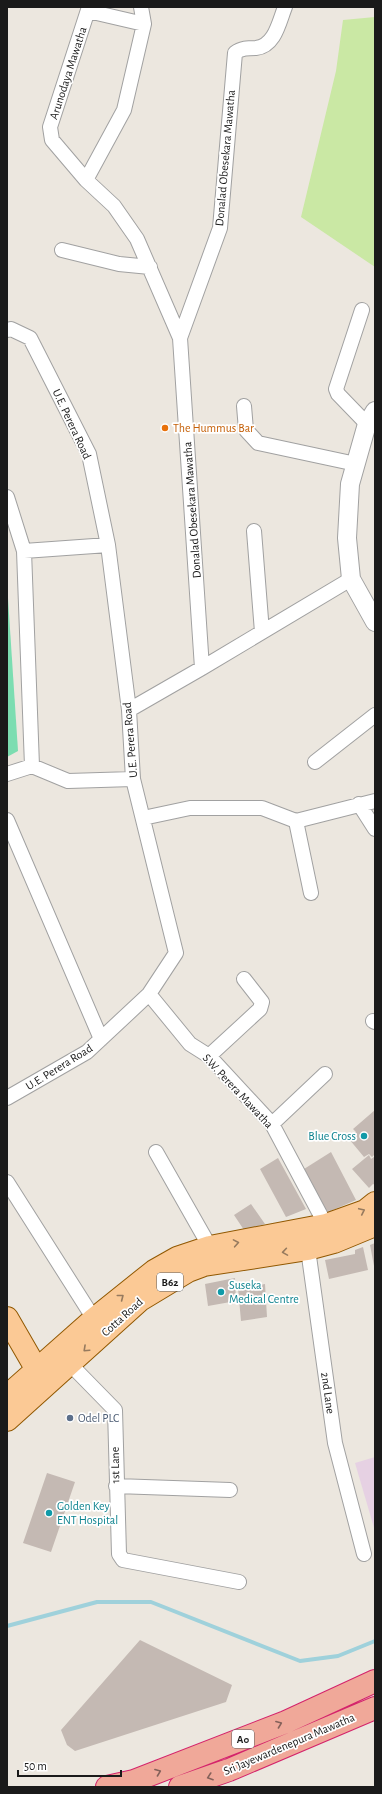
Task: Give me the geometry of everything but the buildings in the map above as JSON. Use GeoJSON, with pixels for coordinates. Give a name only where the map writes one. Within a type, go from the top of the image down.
{"type":"FeatureCollection","features":[{"type":"Feature","properties":{"kind":"highway","name":"Sri Jayewardenepura Mawatha"},"geometry":{"type":"LineString","coordinates":[[107,1787],[134,1781],[286,1722],[375,1681]]}},
{"type":"Feature","properties":{"kind":"highway","name":"Sri Jayewardenepura Mawatha"},"geometry":{"type":"LineString","coordinates":[[180,1787],[229,1770],[375,1708]]}},
{"type":"Feature","properties":{"kind":"main road","name":"Cotta Road"},"geometry":{"type":"LineString","coordinates":[[330,1234],[375,1203]]}},
{"type":"Feature","properties":{"kind":"main road","name":"Cotta Road"},"geometry":{"type":"LineString","coordinates":[[7,1420],[140,1300],[188,1271],[204,1265],[330,1234],[375,1225]]}},
{"type":"Feature","properties":{"kind":"main road","name":"Cotta Road"},"geometry":{"type":"LineString","coordinates":[[7,1396],[94,1319],[154,1271],[177,1258],[210,1247],[306,1240]]}},
{"type":"Feature","properties":{"kind":"main road"},"geometry":{"type":"LineString","coordinates":[[7,1318],[37,1370]]}},
{"type":"Feature","properties":{"kind":"street"},"geometry":{"type":"LineString","coordinates":[[86,180],[124,110],[144,24],[141,7]]}},
{"type":"Feature","properties":{"kind":"street","name":"Donalad Obesekara Mawatha"},"geometry":{"type":"LineString","coordinates":[[202,668],[180,338],[220,228],[235,52],[241,49],[262,47],[273,38],[285,7]]}},
{"type":"Feature","properties":{"kind":"street"},"geometry":{"type":"LineString","coordinates":[[88,9],[144,24]]}},
{"type":"Feature","properties":{"kind":"street","name":"Arunodaya Mawatha"},"geometry":{"type":"LineString","coordinates":[[88,9],[50,127],[52,140],[86,180],[114,206],[137,239],[180,338]]}},
{"type":"Feature","properties":{"kind":"street"},"geometry":{"type":"LineString","coordinates":[[62,250],[119,264],[150,267]]}},
{"type":"Feature","properties":{"kind":"street"},"geometry":{"type":"LineString","coordinates":[[362,310],[336,389],[338,394],[371,418],[350,484],[347,538],[351,579],[375,622]]}},
{"type":"Feature","properties":{"kind":"street","name":"U.E. Perera Road"},"geometry":{"type":"LineString","coordinates":[[7,330],[11,329],[30,338],[89,454],[108,545],[128,710],[133,780],[176,953],[149,994],[87,1052],[7,1098]]}},
{"type":"Feature","properties":{"kind":"street"},"geometry":{"type":"LineString","coordinates":[[244,406],[246,430],[258,442],[356,464]]}},
{"type":"Feature","properties":{"kind":"street"},"geometry":{"type":"LineString","coordinates":[[7,497],[24,551],[32,766]]}},
{"type":"Feature","properties":{"kind":"street"},"geometry":{"type":"LineString","coordinates":[[254,531],[262,632]]}},
{"type":"Feature","properties":{"kind":"street"},"geometry":{"type":"LineString","coordinates":[[24,551],[108,545]]}},
{"type":"Feature","properties":{"kind":"street"},"geometry":{"type":"LineString","coordinates":[[128,710],[202,668],[351,579]]}},
{"type":"Feature","properties":{"kind":"street"},"geometry":{"type":"LineString","coordinates":[[315,762],[375,715]]}},
{"type":"Feature","properties":{"kind":"street"},"geometry":{"type":"LineString","coordinates":[[7,774],[32,766],[68,781],[133,780]]}},
{"type":"Feature","properties":{"kind":"street"},"geometry":{"type":"LineString","coordinates":[[143,818],[190,808],[262,808],[296,821],[375,801]]}},
{"type":"Feature","properties":{"kind":"street"},"geometry":{"type":"LineString","coordinates":[[359,804],[375,829]]}},
{"type":"Feature","properties":{"kind":"street"},"geometry":{"type":"LineString","coordinates":[[7,820],[101,1039]]}},
{"type":"Feature","properties":{"kind":"street"},"geometry":{"type":"LineString","coordinates":[[296,821],[311,893]]}},
{"type":"Feature","properties":{"kind":"street"},"geometry":{"type":"LineString","coordinates":[[209,1056],[260,1009],[262,1002],[244,979]]}},
{"type":"Feature","properties":{"kind":"street","name":"S.W. Perera Mawatha"},"geometry":{"type":"LineString","coordinates":[[149,994],[190,1044],[209,1056],[272,1124],[330,1234]]}},
{"type":"Feature","properties":{"kind":"street"},"geometry":{"type":"LineString","coordinates":[[272,1124],[325,1074]]}},
{"type":"Feature","properties":{"kind":"street"},"geometry":{"type":"LineString","coordinates":[[156,1152],[210,1247]]}},
{"type":"Feature","properties":{"kind":"street"},"geometry":{"type":"LineString","coordinates":[[7,1182],[94,1319]]}},
{"type":"Feature","properties":{"kind":"street","name":"2nd Lane"},"geometry":{"type":"LineString","coordinates":[[306,1240],[335,1443],[364,1554]]}},
{"type":"Feature","properties":{"kind":"street","name":"1st Lane"},"geometry":{"type":"LineString","coordinates":[[70,1364],[115,1410],[118,1554],[123,1560],[239,1582]]}},
{"type":"Feature","properties":{"kind":"street"},"geometry":{"type":"LineString","coordinates":[[116,1486],[230,1490]]}},
{"type":"Feature","properties":{"kind":"shaded area"},"geometry":{"type":"Polygon","coordinates":[[[375,1457],[375,1531],[355,1463],[375,1457]]]}},
{"type":"Feature","properties":{"kind":"green space"},"geometry":{"type":"Polygon","coordinates":[[[375,17],[375,267],[301,217],[336,71],[343,20],[375,17]]]}},
{"type":"Feature","properties":{"kind":"green space"},"geometry":{"type":"Polygon","coordinates":[[[7,583],[18,751],[7,757],[7,583]]]}},
{"type":"Feature","properties":{"kind":"waterway"},"geometry":{"type":"LineString","coordinates":[[7,1626],[97,1602],[151,1602],[300,1661],[338,1656],[375,1641]]}},
{"type":"Feature","properties":{"kind":"place","name":"The Hummus Bar"},"geometry":{"type":"Point","coordinates":[165,428]}},
{"type":"Feature","properties":{"kind":"place","name":"Blue Cross"},"geometry":{"type":"Point","coordinates":[364,1136]}},
{"type":"Feature","properties":{"kind":"place","name":"Suseka Medical Centre"},"geometry":{"type":"Point","coordinates":[221,1292]}},
{"type":"Feature","properties":{"kind":"place","name":"Odel PLC"},"geometry":{"type":"Point","coordinates":[70,1418]}},
{"type":"Feature","properties":{"kind":"place","name":"Golden Key ENT Hospital"},"geometry":{"type":"Point","coordinates":[49,1513]}}]}
